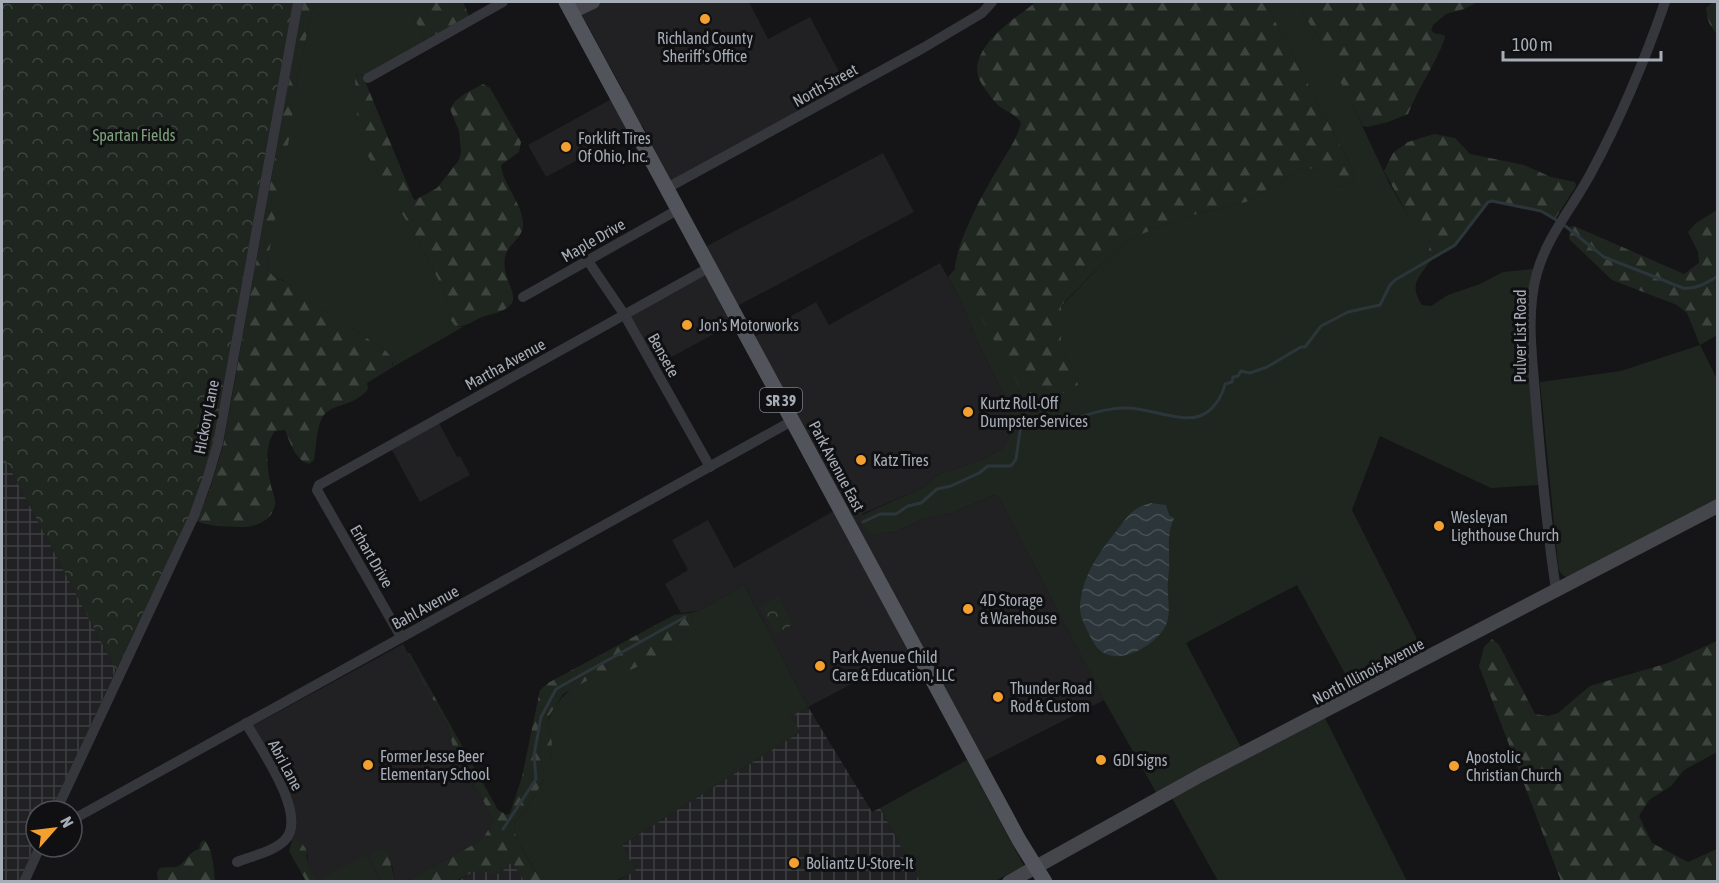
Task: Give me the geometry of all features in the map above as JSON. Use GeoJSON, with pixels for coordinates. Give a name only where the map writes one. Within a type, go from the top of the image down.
{"type":"FeatureCollection","features":[{"type":"Feature","properties":{"kind":"main road","name":"Park Avenue East"},"geometry":{"type":"LineString","coordinates":[[569,7],[792,421],[1045,882]]}},
{"type":"Feature","properties":{"kind":"street","name":"Hickory Lane"},"geometry":{"type":"LineString","coordinates":[[62,799],[183,541],[207,480],[218,443],[298,2]]}},
{"type":"Feature","properties":{"kind":"street"},"geometry":{"type":"LineString","coordinates":[[368,78],[502,2]]}},
{"type":"Feature","properties":{"kind":"street"},"geometry":{"type":"LineString","coordinates":[[569,7],[593,2]]}},
{"type":"Feature","properties":{"kind":"street","name":"North Street"},"geometry":{"type":"LineString","coordinates":[[667,188],[923,48],[982,13],[992,2]]}},
{"type":"Feature","properties":{"kind":"street","name":"Pulver List Road"},"geometry":{"type":"LineString","coordinates":[[1556,590],[1538,431],[1532,296],[1545,251],[1590,175],[1615,125],[1665,2]]}},
{"type":"Feature","properties":{"kind":"street","name":"Maple Drive"},"geometry":{"type":"LineString","coordinates":[[523,297],[678,209]]}},
{"type":"Feature","properties":{"kind":"street","name":"Bensete"},"geometry":{"type":"LineString","coordinates":[[588,261],[624,314],[710,467]]}},
{"type":"Feature","properties":{"kind":"street","name":"Martha Avenue"},"geometry":{"type":"LineString","coordinates":[[317,490],[319,485],[710,267]]}},
{"type":"Feature","properties":{"kind":"street","name":"Bahl Avenue"},"geometry":{"type":"LineString","coordinates":[[84,813],[792,421]]}},
{"type":"Feature","properties":{"kind":"street","name":"Erhart Drive"},"geometry":{"type":"LineString","coordinates":[[317,490],[401,637]]}},
{"type":"Feature","properties":{"kind":"street","name":"North Illinois Avenue"},"geometry":{"type":"LineString","coordinates":[[1009,882],[1191,781],[1718,506]]}},
{"type":"Feature","properties":{"kind":"street","name":"Abri Lane"},"geometry":{"type":"LineString","coordinates":[[237,862],[273,848],[284,841],[290,832],[292,820],[287,798],[246,723]]}},
{"type":"Feature","properties":{"kind":"street"},"geometry":{"type":"LineString","coordinates":[[24,882],[35,859]]}},
{"type":"Feature","properties":{"kind":"shaded area"},"geometry":{"type":"Polygon","coordinates":[[[575,2],[749,2],[768,39],[810,17],[846,85],[671,181],[642,125],[546,177],[528,145],[624,92],[575,2]]]}},
{"type":"Feature","properties":{"kind":"shaded area"},"geometry":{"type":"Polygon","coordinates":[[[883,153],[914,212],[728,311],[734,323],[655,366],[628,317],[716,269],[705,247],[883,153]]]}},
{"type":"Feature","properties":{"kind":"shaded area"},"geometry":{"type":"Polygon","coordinates":[[[940,263],[961,301],[979,345],[1005,396],[1010,413],[1011,431],[1003,448],[984,459],[937,475],[924,487],[862,514],[867,532],[875,535],[898,531],[923,519],[952,513],[994,495],[999,497],[1104,700],[984,761],[920,648],[808,707],[744,585],[699,611],[681,613],[665,584],[688,570],[672,540],[708,520],[734,568],[844,505],[754,337],[816,302],[829,325],[940,263]]]}},
{"type":"Feature","properties":{"kind":"shaded area"},"geometry":{"type":"Polygon","coordinates":[[[439,423],[457,457],[460,456],[470,475],[420,502],[392,450],[439,423]]]}},
{"type":"Feature","properties":{"kind":"shaded area"},"geometry":{"type":"Polygon","coordinates":[[[2,453],[116,670],[57,799],[24,799],[24,859],[29,859],[19,882],[2,881],[2,453]]]}},
{"type":"Feature","properties":{"kind":"shaded area","name":"Former Jesse Beer Elementary School"},"geometry":{"type":"Polygon","coordinates":[[[403,644],[447,725],[453,747],[494,820],[482,840],[407,881],[395,881],[392,865],[370,858],[381,881],[317,881],[301,842],[292,842],[290,838],[294,824],[251,727],[403,644]]]}},
{"type":"Feature","properties":{"kind":"shaded area"},"geometry":{"type":"Polygon","coordinates":[[[808,707],[872,812],[880,808],[920,881],[615,882],[635,871],[622,845],[800,732],[791,716],[808,707]]]}},
{"type":"Feature","properties":{"kind":"shaded area"},"geometry":{"type":"Polygon","coordinates":[[[510,862],[514,862],[524,881],[456,882],[475,871],[501,873],[510,862]]]}},
{"type":"Feature","properties":{"kind":"green space","name":"Spartan Fields"},"geometry":{"type":"Polygon","coordinates":[[[2,2],[293,2],[213,443],[201,485],[188,518],[116,670],[2,453],[2,2]]]}},
{"type":"Feature","properties":{"kind":"green space"},"geometry":{"type":"Polygon","coordinates":[[[303,2],[314,2],[297,79],[267,264],[273,276],[296,288],[317,308],[331,314],[386,351],[391,357],[393,367],[367,383],[368,389],[363,395],[325,413],[318,428],[314,460],[309,464],[297,455],[285,430],[275,431],[269,443],[267,457],[275,504],[267,519],[256,525],[245,527],[212,525],[197,521],[210,489],[223,446],[303,2]]]}},
{"type":"Feature","properties":{"kind":"green space"},"geometry":{"type":"Polygon","coordinates":[[[314,2],[406,2],[425,40],[363,76],[356,75],[358,126],[368,156],[420,244],[443,289],[450,308],[450,319],[455,326],[463,327],[393,367],[386,351],[331,314],[317,308],[282,280],[273,276],[267,264],[297,79],[314,2]]]}},
{"type":"Feature","properties":{"kind":"green space"},"geometry":{"type":"Polygon","coordinates":[[[406,2],[463,2],[469,16],[425,40],[406,2]]]}},
{"type":"Feature","properties":{"kind":"green space"},"geometry":{"type":"Polygon","coordinates":[[[1036,2],[1265,2],[1354,172],[1352,181],[1340,187],[1335,186],[1315,168],[1300,170],[1246,202],[1181,218],[1130,239],[1110,255],[1061,306],[1061,348],[1073,368],[1078,385],[1072,392],[1028,402],[955,269],[960,245],[972,216],[1015,140],[1021,123],[1015,116],[999,106],[981,83],[978,76],[978,65],[981,54],[997,33],[1036,2]]]}},
{"type":"Feature","properties":{"kind":"green space"},"geometry":{"type":"Polygon","coordinates":[[[1265,2],[1296,2],[1328,53],[1389,183],[1409,217],[1431,246],[1427,256],[1430,261],[1419,277],[1416,287],[1422,305],[1431,306],[1448,295],[1480,284],[1503,272],[1533,269],[1527,300],[1539,485],[1491,488],[1380,436],[1352,510],[1424,653],[1354,690],[1297,585],[1186,643],[1242,749],[1157,794],[1104,700],[999,497],[994,495],[952,513],[923,519],[898,531],[875,535],[867,532],[860,519],[862,515],[924,487],[937,475],[984,459],[1003,448],[1011,431],[1010,413],[1005,396],[948,277],[955,269],[1040,403],[1058,392],[1072,392],[1073,368],[1061,348],[1061,307],[1110,255],[1130,239],[1181,218],[1246,202],[1300,170],[1315,168],[1335,186],[1340,187],[1352,181],[1354,172],[1265,2]]]}},
{"type":"Feature","properties":{"kind":"green space"},"geometry":{"type":"Polygon","coordinates":[[[1296,2],[1478,2],[1446,14],[1433,25],[1431,30],[1444,35],[1445,38],[1408,114],[1367,127],[1363,126],[1328,53],[1296,2]]]}},
{"type":"Feature","properties":{"kind":"green space"},"geometry":{"type":"Polygon","coordinates":[[[1713,2],[1717,2],[1717,33],[1710,25],[1706,12],[1706,8],[1713,2]]]}},
{"type":"Feature","properties":{"kind":"green space"},"geometry":{"type":"Polygon","coordinates":[[[359,73],[363,76],[415,200],[437,188],[459,160],[461,152],[459,131],[450,109],[453,104],[464,94],[483,84],[490,88],[521,142],[519,152],[501,165],[505,180],[520,209],[523,225],[520,234],[506,253],[505,268],[513,300],[501,311],[463,326],[455,326],[450,319],[450,308],[443,289],[420,244],[368,156],[358,126],[355,78],[359,73]]]}},
{"type":"Feature","properties":{"kind":"green space"},"geometry":{"type":"Polygon","coordinates":[[[1434,134],[1455,138],[1470,154],[1524,165],[1551,177],[1575,182],[1576,186],[1555,219],[1541,212],[1489,203],[1455,247],[1430,261],[1427,256],[1430,246],[1409,217],[1384,171],[1393,153],[1408,142],[1434,134]]]}},
{"type":"Feature","properties":{"kind":"green space"},"geometry":{"type":"Polygon","coordinates":[[[1717,210],[1717,335],[1700,345],[1687,313],[1677,305],[1612,280],[1569,239],[1570,227],[1574,226],[1684,274],[1699,263],[1698,252],[1688,232],[1696,223],[1717,210]]]}},
{"type":"Feature","properties":{"kind":"green space"},"geometry":{"type":"Polygon","coordinates":[[[1700,345],[1717,379],[1717,501],[1566,577],[1561,573],[1558,564],[1540,382],[1621,371],[1700,345]]]}},
{"type":"Feature","properties":{"kind":"green space"},"geometry":{"type":"Polygon","coordinates":[[[744,585],[808,707],[791,716],[800,732],[622,845],[636,871],[615,881],[541,881],[517,839],[514,825],[536,793],[551,760],[551,737],[547,726],[557,704],[581,683],[592,678],[613,676],[626,669],[692,620],[690,613],[699,611],[744,585]]]}},
{"type":"Feature","properties":{"kind":"green space"},"geometry":{"type":"Polygon","coordinates":[[[778,597],[792,625],[775,634],[760,607],[778,597]]]}},
{"type":"Feature","properties":{"kind":"green space"},"geometry":{"type":"Polygon","coordinates":[[[690,613],[692,620],[690,627],[665,651],[644,664],[613,677],[588,680],[563,694],[549,716],[547,726],[551,737],[551,760],[536,793],[514,825],[521,847],[541,881],[524,881],[512,862],[499,874],[475,871],[456,881],[407,881],[482,840],[494,820],[453,747],[447,725],[407,653],[410,653],[498,810],[507,815],[510,813],[522,777],[540,690],[548,683],[674,615],[690,613]]]}},
{"type":"Feature","properties":{"kind":"green space"},"geometry":{"type":"Polygon","coordinates":[[[1492,639],[1499,645],[1535,714],[1548,716],[1558,713],[1590,686],[1668,663],[1717,641],[1717,752],[1684,770],[1671,786],[1649,800],[1639,816],[1652,843],[1688,862],[1717,849],[1717,881],[1561,881],[1479,666],[1484,647],[1492,639]]]}},
{"type":"Feature","properties":{"kind":"green space"},"geometry":{"type":"Polygon","coordinates":[[[1325,718],[1407,881],[1218,881],[1172,798],[1325,718]]]}},
{"type":"Feature","properties":{"kind":"green space"},"geometry":{"type":"Polygon","coordinates":[[[967,760],[1024,866],[995,881],[920,881],[880,808],[967,760]]]}},
{"type":"Feature","properties":{"kind":"green space"},"geometry":{"type":"Polygon","coordinates":[[[204,840],[211,854],[215,881],[158,881],[157,872],[160,868],[180,865],[199,849],[204,840]]]}},
{"type":"Feature","properties":{"kind":"green space"},"geometry":{"type":"Polygon","coordinates":[[[292,842],[301,842],[306,849],[307,861],[317,881],[306,881],[289,851],[292,842]]]}},
{"type":"Feature","properties":{"kind":"green space"},"geometry":{"type":"Polygon","coordinates":[[[380,849],[388,853],[395,881],[381,881],[370,858],[373,852],[380,849]]]}},
{"type":"Feature","properties":{"kind":"green space"},"geometry":{"type":"Polygon","coordinates":[[[366,855],[378,880],[375,882],[325,881],[323,877],[366,855]]]}},
{"type":"Feature","properties":{"kind":"water"},"geometry":{"type":"Polygon","coordinates":[[[1151,503],[1166,505],[1169,515],[1174,518],[1169,537],[1167,623],[1160,634],[1146,646],[1128,655],[1110,655],[1102,652],[1096,646],[1083,621],[1080,608],[1083,587],[1096,559],[1126,518],[1138,508],[1151,503]]]}},
{"type":"Feature","properties":{"kind":"waterway"},"geometry":{"type":"LineString","coordinates":[[863,522],[880,514],[896,514],[908,506],[921,503],[937,489],[951,486],[979,473],[988,466],[1011,466],[1016,459],[1021,424],[1024,423],[1058,422],[1121,408],[1184,418],[1205,414],[1216,403],[1225,384],[1232,382],[1233,377],[1238,376],[1241,371],[1250,373],[1267,367],[1301,347],[1305,347],[1321,326],[1348,312],[1380,305],[1395,280],[1455,245],[1488,202],[1541,211],[1558,221]]}},
{"type":"Feature","properties":{"kind":"waterway"},"geometry":{"type":"LineString","coordinates":[[1564,225],[1604,257],[1683,288],[1697,287],[1718,276]]}},
{"type":"Feature","properties":{"kind":"waterway"},"geometry":{"type":"LineString","coordinates":[[503,829],[536,779],[534,755],[541,717],[556,689],[685,617]]}},
{"type":"Feature","properties":{"kind":"place","name":"Richland County Sheriff's Office"},"geometry":{"type":"Point","coordinates":[705,19]}},
{"type":"Feature","properties":{"kind":"place","name":"Forklift Tires Of Ohio, Inc."},"geometry":{"type":"Point","coordinates":[566,147]}},
{"type":"Feature","properties":{"kind":"place","name":"Jon's Motorworks"},"geometry":{"type":"Point","coordinates":[687,325]}},
{"type":"Feature","properties":{"kind":"place","name":"Kurtz Roll-Off Dumpster Services"},"geometry":{"type":"Point","coordinates":[968,412]}},
{"type":"Feature","properties":{"kind":"place","name":"Katz Tires"},"geometry":{"type":"Point","coordinates":[861,460]}},
{"type":"Feature","properties":{"kind":"place","name":"Wesleyan Lighthouse Church"},"geometry":{"type":"Point","coordinates":[1439,526]}},
{"type":"Feature","properties":{"kind":"place","name":"4D Storage & Warehouse"},"geometry":{"type":"Point","coordinates":[968,609]}},
{"type":"Feature","properties":{"kind":"place","name":"Park Avenue Child Care & Education, LLC"},"geometry":{"type":"Point","coordinates":[820,666]}},
{"type":"Feature","properties":{"kind":"place","name":"Thunder Road Rod & Custom"},"geometry":{"type":"Point","coordinates":[998,697]}},
{"type":"Feature","properties":{"kind":"place","name":"GDI Signs"},"geometry":{"type":"Point","coordinates":[1101,760]}},
{"type":"Feature","properties":{"kind":"place","name":"Former Jesse Beer Elementary School"},"geometry":{"type":"Point","coordinates":[368,765]}},
{"type":"Feature","properties":{"kind":"place","name":"Apostolic Christian Church"},"geometry":{"type":"Point","coordinates":[1454,766]}},
{"type":"Feature","properties":{"kind":"place","name":"Boliantz U-Store-It"},"geometry":{"type":"Point","coordinates":[794,863]}}]}
